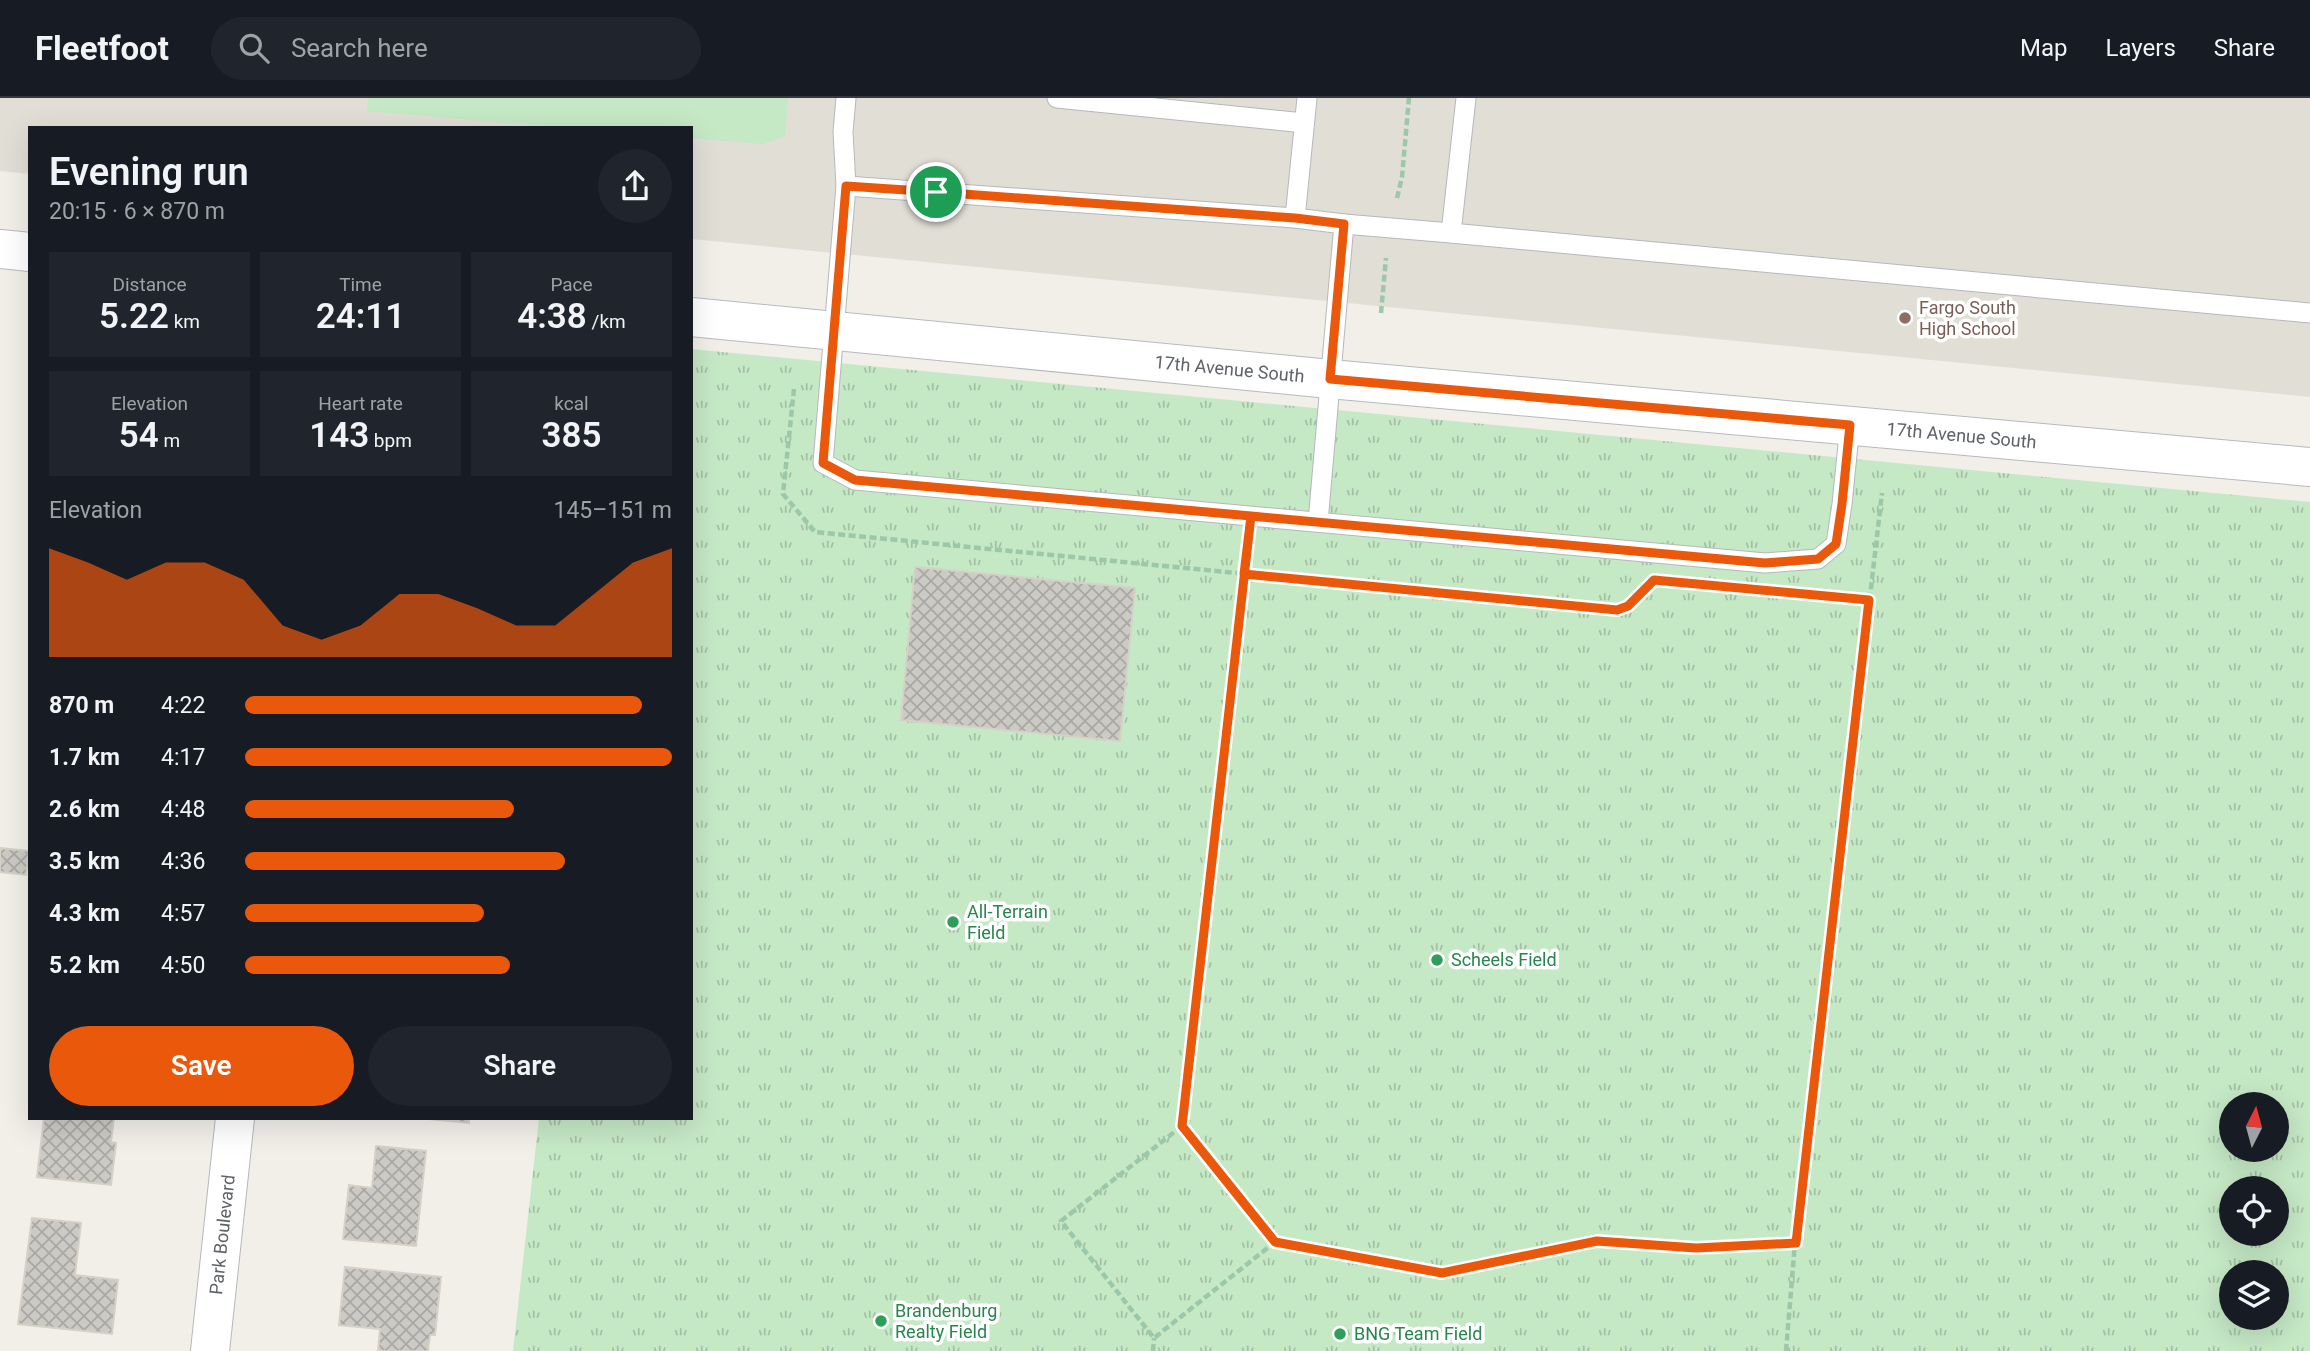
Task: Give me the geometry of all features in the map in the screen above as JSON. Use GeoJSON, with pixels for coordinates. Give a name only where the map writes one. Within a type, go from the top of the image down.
{"type":"FeatureCollection","features":[{"type":"Feature","properties":{"kind":"street"},"geometry":{"type":"LineString","coordinates":[[0,249],[28,251]]}},
{"type":"Feature","properties":{"kind":"street","name":"17th Avenue South"},"geometry":{"type":"LineString","coordinates":[[693,317],[1330,379],[2310,467]]}},
{"type":"Feature","properties":{"kind":"street","name":"Park Boulevard"},"geometry":{"type":"LineString","coordinates":[[209,1351],[235,1120]]}},
{"type":"Feature","properties":{"kind":"lane"},"geometry":{"type":"LineString","coordinates":[[846,98],[843,132],[846,186],[823,463],[855,480],[1765,563],[1818,559],[1836,544],[1850,425]]}},
{"type":"Feature","properties":{"kind":"lane"},"geometry":{"type":"LineString","coordinates":[[1057,98],[1304,122]]}},
{"type":"Feature","properties":{"kind":"lane"},"geometry":{"type":"LineString","coordinates":[[1295,218],[1307,98]]}},
{"type":"Feature","properties":{"kind":"lane"},"geometry":{"type":"LineString","coordinates":[[1451,233],[1466,98]]}},
{"type":"Feature","properties":{"kind":"lane"},"geometry":{"type":"LineString","coordinates":[[846,186],[1295,218],[2310,313]]}},
{"type":"Feature","properties":{"kind":"lane"},"geometry":{"type":"LineString","coordinates":[[1318,522],[1344,224]]}},
{"type":"Feature","properties":{"kind":"path"},"geometry":{"type":"LineString","coordinates":[[794,389],[783,494],[815,532],[1617,610],[1628,606],[1654,580]]}},
{"type":"Feature","properties":{"kind":"path"},"geometry":{"type":"LineString","coordinates":[[1786,1351],[1882,493]]}},
{"type":"Feature","properties":{"kind":"path"},"geometry":{"type":"LineString","coordinates":[[1251,516],[1182,1126],[1275,1242],[1442,1273],[1597,1241],[1696,1248],[1796,1243]]}},
{"type":"Feature","properties":{"kind":"path"},"geometry":{"type":"LineString","coordinates":[[1802,593],[1869,600]]}},
{"type":"Feature","properties":{"kind":"path"},"geometry":{"type":"LineString","coordinates":[[1153,1351],[1154,1338],[1061,1221],[1182,1126]]}},
{"type":"Feature","properties":{"kind":"path"},"geometry":{"type":"LineString","coordinates":[[1154,1338],[1275,1242]]}},
{"type":"Feature","properties":{"kind":"shaded area","name":"Fargo South High School"},"geometry":{"type":"Polygon","coordinates":[[[0,98],[2310,98],[2310,397],[693,239],[693,126],[28,126],[28,174],[0,171],[0,98]]]}},
{"type":"Feature","properties":{"kind":"green space"},"geometry":{"type":"Polygon","coordinates":[[[368,98],[788,98],[785,136],[763,144],[693,138],[693,126],[543,126],[367,111],[368,98]]]}},
{"type":"Feature","properties":{"kind":"green space"},"geometry":{"type":"Polygon","coordinates":[[[693,349],[2310,502],[2310,1351],[513,1351],[539,1120],[693,1120],[693,349]]]}},
{"type":"Feature","properties":{"kind":"building"},"geometry":{"type":"Polygon","coordinates":[[[915,567],[1135,588],[1120,741],[901,720],[915,567]]]}},
{"type":"Feature","properties":{"kind":"building"},"geometry":{"type":"Polygon","coordinates":[[[0,848],[28,851],[26,875],[0,872],[0,848]]]}},
{"type":"Feature","properties":{"kind":"building"},"geometry":{"type":"Polygon","coordinates":[[[44,1120],[114,1120],[111,1142],[116,1143],[111,1185],[37,1177],[44,1120]]]}},
{"type":"Feature","properties":{"kind":"building"},"geometry":{"type":"Polygon","coordinates":[[[439,1120],[469,1120],[469,1123],[439,1120]]]}},
{"type":"Feature","properties":{"kind":"building"},"geometry":{"type":"Polygon","coordinates":[[[376,1146],[426,1151],[416,1246],[343,1239],[349,1185],[372,1188],[376,1146]]]}},
{"type":"Feature","properties":{"kind":"building"},"geometry":{"type":"Polygon","coordinates":[[[32,1218],[81,1223],[75,1275],[118,1280],[112,1334],[18,1324],[32,1218]]]}},
{"type":"Feature","properties":{"kind":"building"},"geometry":{"type":"Polygon","coordinates":[[[345,1267],[441,1277],[435,1335],[430,1335],[428,1351],[378,1351],[380,1329],[339,1325],[345,1267]]]}},
{"type":"Feature","properties":{"kind":"place","name":"Fargo South High School"},"geometry":{"type":"Point","coordinates":[1905,318]}},
{"type":"Feature","properties":{"kind":"place","name":"All-Terrain Field"},"geometry":{"type":"Point","coordinates":[953,922]}},
{"type":"Feature","properties":{"kind":"place","name":"Scheels Field"},"geometry":{"type":"Point","coordinates":[1437,960]}},
{"type":"Feature","properties":{"kind":"place","name":"Brandenburg Realty Field"},"geometry":{"type":"Point","coordinates":[881,1321]}},
{"type":"Feature","properties":{"kind":"place","name":"BNG Team Field"},"geometry":{"type":"Point","coordinates":[1340,1334]}},
{"type":"Feature","properties":{"kind":"route"},"geometry":{"type":"LineString","coordinates":[[936,192],[846,186],[823,463],[855,480],[1251,516],[1244,574],[1182,1126],[1275,1242],[1442,1273],[1597,1241],[1696,1248],[1796,1243],[1869,600],[1654,580],[1628,606],[1617,610],[1244,574],[1251,516],[1765,563],[1818,559],[1836,544],[1850,425],[1330,379],[1344,224],[1295,218],[936,192]]}}]}
